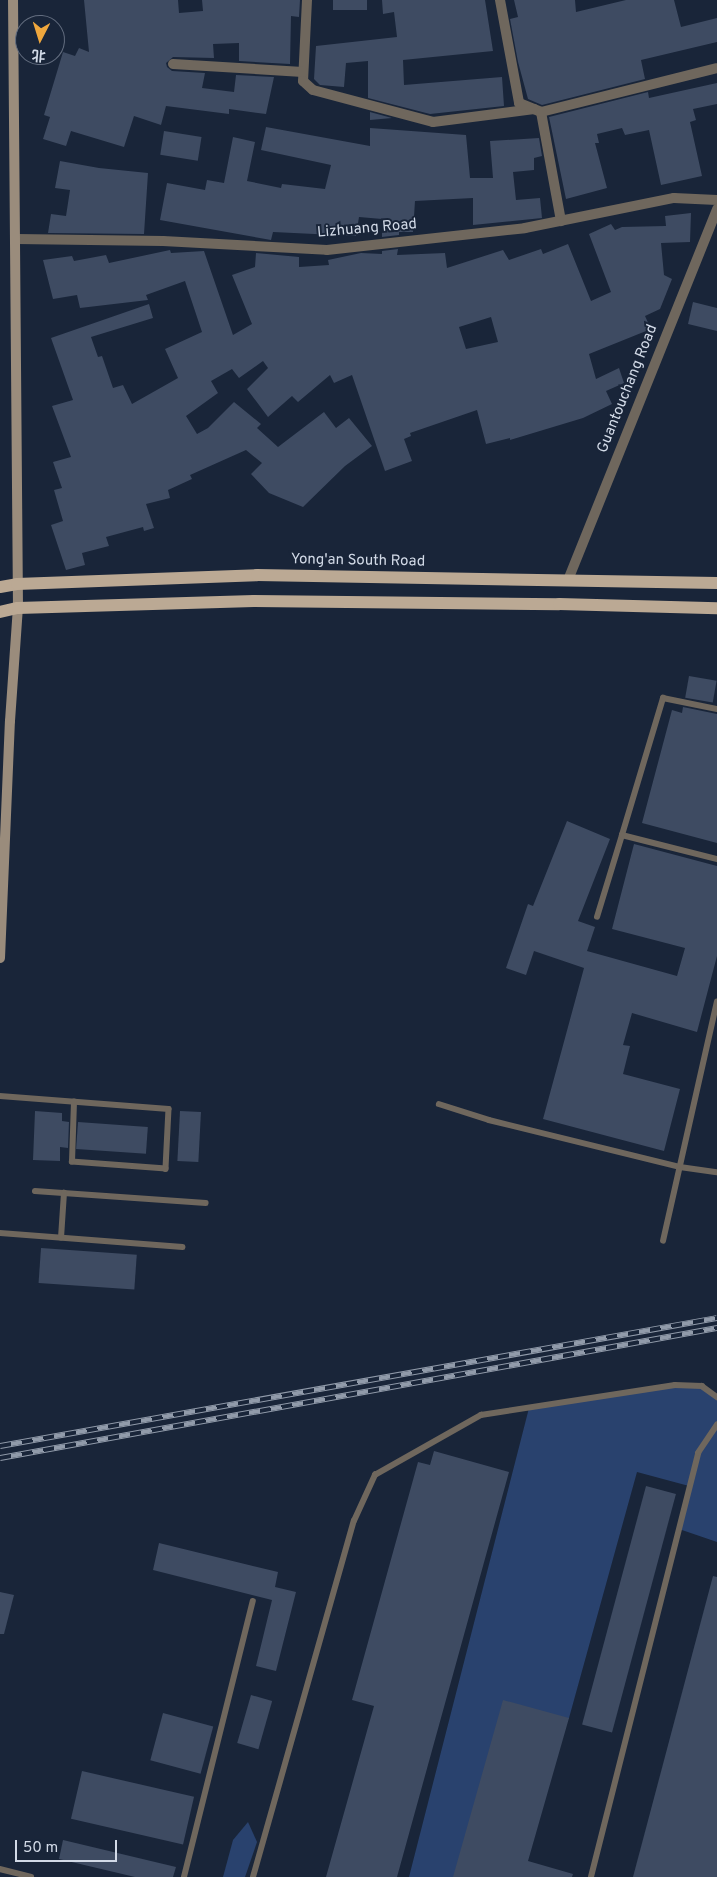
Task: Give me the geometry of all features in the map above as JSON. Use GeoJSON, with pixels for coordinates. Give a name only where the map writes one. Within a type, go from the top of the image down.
{"type":"FeatureCollection","features":[{"type":"Feature","properties":{"kind":"main road","name":"Yong'an South Road"},"geometry":{"type":"LineString","coordinates":[[0,588],[17,584],[257,576],[717,583]]}},
{"type":"Feature","properties":{"kind":"main road"},"geometry":{"type":"LineString","coordinates":[[0,612],[18,608],[254,600],[717,608]]}},
{"type":"Feature","properties":{"kind":"street"},"geometry":{"type":"LineString","coordinates":[[0,958],[10,721],[18,608],[17,239],[13,0]]}},
{"type":"Feature","properties":{"kind":"street"},"geometry":{"type":"LineString","coordinates":[[307,0],[303,81],[313,90],[433,122],[537,110],[717,68]]}},
{"type":"Feature","properties":{"kind":"street"},"geometry":{"type":"LineString","coordinates":[[500,0],[519,103],[537,110]]}},
{"type":"Feature","properties":{"kind":"street"},"geometry":{"type":"LineString","coordinates":[[172,64],[303,72]]}},
{"type":"Feature","properties":{"kind":"street"},"geometry":{"type":"LineString","coordinates":[[537,110],[561,221]]}},
{"type":"Feature","properties":{"kind":"street","name":"Lizhuang Road"},"geometry":{"type":"LineString","coordinates":[[17,239],[163,241],[327,250],[525,228],[674,198],[717,200]]}},
{"type":"Feature","properties":{"kind":"street","name":"Guantouchang Road"},"geometry":{"type":"LineString","coordinates":[[568,580],[717,209]]}},
{"type":"Feature","properties":{"kind":"lane"},"geometry":{"type":"LineString","coordinates":[[597,917],[663,698],[717,709]]}},
{"type":"Feature","properties":{"kind":"lane"},"geometry":{"type":"LineString","coordinates":[[622,835],[717,859]]}},
{"type":"Feature","properties":{"kind":"lane"},"geometry":{"type":"LineString","coordinates":[[663,1241],[717,1002]]}},
{"type":"Feature","properties":{"kind":"lane"},"geometry":{"type":"LineString","coordinates":[[0,1096],[169,1109],[166,1169],[72,1162],[74,1102]]}},
{"type":"Feature","properties":{"kind":"lane"},"geometry":{"type":"LineString","coordinates":[[439,1104],[488,1120],[680,1167],[717,1172]]}},
{"type":"Feature","properties":{"kind":"lane"},"geometry":{"type":"LineString","coordinates":[[35,1191],[206,1203]]}},
{"type":"Feature","properties":{"kind":"lane"},"geometry":{"type":"LineString","coordinates":[[62,1238],[64,1194]]}},
{"type":"Feature","properties":{"kind":"lane"},"geometry":{"type":"LineString","coordinates":[[0,1233],[182,1247]]}},
{"type":"Feature","properties":{"kind":"lane"},"geometry":{"type":"LineString","coordinates":[[254,1877],[354,1521],[375,1475],[481,1415],[674,1385],[702,1386],[717,1397]]}},
{"type":"Feature","properties":{"kind":"lane"},"geometry":{"type":"LineString","coordinates":[[591,1877],[698,1453],[717,1425]]}},
{"type":"Feature","properties":{"kind":"lane"},"geometry":{"type":"LineString","coordinates":[[184,1877],[253,1601]]}},
{"type":"Feature","properties":{"kind":"lane"},"geometry":{"type":"LineString","coordinates":[[0,1870],[30,1877]]}},
{"type":"Feature","properties":{"kind":"shaded area"},"geometry":{"type":"Polygon","coordinates":[[[674,1385],[702,1386],[717,1397],[717,1542],[679,1529],[689,1486],[637,1472],[569,1718],[459,1877],[409,1877],[529,1408],[674,1385]]]}},
{"type":"Feature","properties":{"kind":"shaded area"},"geometry":{"type":"Polygon","coordinates":[[[248,1822],[257,1842],[245,1877],[223,1877],[233,1840],[248,1822]]]}},
{"type":"Feature","properties":{"kind":"building"},"geometry":{"type":"Polygon","coordinates":[[[84,0],[178,0],[179,13],[203,11],[202,0],[300,0],[299,17],[291,16],[290,64],[239,61],[239,43],[213,44],[214,58],[173,57],[166,63],[167,67],[172,71],[205,73],[202,88],[234,92],[236,75],[274,77],[266,114],[229,109],[229,114],[166,106],[161,125],[134,116],[124,147],[71,131],[66,146],[43,139],[50,117],[44,115],[59,65],[65,65],[65,53],[75,56],[79,48],[89,52],[84,0]]]}},
{"type":"Feature","properties":{"kind":"building"},"geometry":{"type":"Polygon","coordinates":[[[333,0],[367,0],[367,10],[333,10],[333,0]]]}},
{"type":"Feature","properties":{"kind":"building"},"geometry":{"type":"Polygon","coordinates":[[[382,0],[485,0],[493,51],[403,60],[404,85],[502,77],[504,106],[430,114],[368,98],[368,61],[346,63],[344,87],[320,85],[314,79],[316,46],[397,37],[394,12],[383,14],[382,0]]]}},
{"type":"Feature","properties":{"kind":"building"},"geometry":{"type":"Polygon","coordinates":[[[514,0],[575,0],[576,12],[626,0],[674,0],[681,27],[717,18],[717,42],[641,60],[645,79],[542,105],[528,99],[518,62],[510,19],[518,17],[514,0]]]}},
{"type":"Feature","properties":{"kind":"building"},"geometry":{"type":"Polygon","coordinates":[[[717,83],[717,104],[693,109],[696,120],[690,122],[702,176],[661,185],[649,130],[625,135],[622,128],[597,134],[599,143],[595,143],[607,188],[566,199],[549,117],[648,92],[649,98],[717,83]]]}},
{"type":"Feature","properties":{"kind":"building"},"geometry":{"type":"Polygon","coordinates":[[[370,112],[392,118],[370,120],[370,112]]]}},
{"type":"Feature","properties":{"kind":"building"},"geometry":{"type":"Polygon","coordinates":[[[266,127],[370,146],[370,128],[466,135],[470,178],[493,178],[490,141],[539,138],[542,156],[534,158],[534,170],[513,172],[516,200],[540,198],[542,218],[473,225],[473,198],[415,201],[413,232],[399,232],[399,235],[382,237],[382,219],[359,217],[356,236],[273,232],[271,240],[160,220],[167,183],[205,190],[207,180],[224,183],[233,137],[255,142],[247,181],[281,188],[282,184],[325,189],[331,165],[261,150],[266,127]]]}},
{"type":"Feature","properties":{"kind":"building"},"geometry":{"type":"Polygon","coordinates":[[[164,131],[202,137],[198,161],[160,155],[164,131]]]}},
{"type":"Feature","properties":{"kind":"building"},"geometry":{"type":"Polygon","coordinates":[[[60,161],[99,168],[148,173],[144,234],[48,233],[51,214],[66,216],[70,190],[55,188],[60,161]]]}},
{"type":"Feature","properties":{"kind":"building"},"geometry":{"type":"Polygon","coordinates":[[[691,213],[690,242],[661,243],[664,275],[672,279],[660,309],[645,316],[651,329],[589,354],[596,379],[619,368],[624,383],[606,391],[612,404],[583,418],[510,440],[510,438],[486,444],[477,410],[410,433],[411,436],[404,439],[412,461],[385,471],[352,375],[334,383],[330,375],[298,402],[292,396],[268,417],[247,389],[268,368],[263,361],[239,378],[232,369],[211,381],[218,393],[186,416],[197,434],[208,428],[234,402],[261,424],[257,428],[278,447],[324,412],[336,428],[349,418],[372,446],[345,466],[303,507],[269,493],[251,474],[262,463],[246,450],[190,475],[192,479],[168,490],[170,498],[146,504],[154,528],[144,531],[143,527],[106,537],[109,546],[82,553],[85,565],[66,570],[51,525],[63,521],[54,490],[62,488],[53,462],[71,457],[52,406],[73,400],[51,338],[149,304],[153,318],[91,337],[98,357],[102,356],[113,388],[123,385],[132,404],[178,378],[165,349],[202,332],[185,281],[146,295],[148,300],[80,308],[77,295],[53,299],[43,260],[72,256],[74,261],[106,255],[109,263],[170,250],[171,253],[204,251],[233,335],[252,324],[232,275],[255,267],[256,253],[299,257],[299,267],[329,265],[328,260],[361,253],[382,254],[382,251],[398,249],[397,255],[445,253],[447,268],[503,250],[509,260],[541,249],[543,254],[568,244],[591,301],[611,292],[589,234],[611,224],[615,230],[622,227],[666,226],[665,216],[691,213]],[[491,317],[459,327],[466,349],[498,342],[491,317]]]}},
{"type":"Feature","properties":{"kind":"building"},"geometry":{"type":"Polygon","coordinates":[[[693,302],[717,308],[717,331],[688,324],[693,302]]]}},
{"type":"Feature","properties":{"kind":"building"},"geometry":{"type":"Polygon","coordinates":[[[689,676],[717,681],[713,703],[685,698],[689,676]]]}},
{"type":"Feature","properties":{"kind":"building"},"geometry":{"type":"Polygon","coordinates":[[[683,707],[717,714],[717,843],[642,823],[672,710],[682,713],[683,707]]]}},
{"type":"Feature","properties":{"kind":"building"},"geometry":{"type":"Polygon","coordinates":[[[567,821],[610,839],[578,921],[595,927],[587,951],[677,976],[685,948],[612,929],[634,844],[717,866],[717,956],[697,1032],[632,1013],[623,1045],[630,1046],[623,1074],[680,1089],[664,1151],[543,1119],[584,968],[534,951],[526,975],[506,968],[528,904],[533,906],[567,821]]]}},
{"type":"Feature","properties":{"kind":"building"},"geometry":{"type":"Polygon","coordinates":[[[35,1111],[62,1113],[62,1121],[69,1122],[68,1148],[60,1147],[60,1161],[33,1160],[35,1111]]]}},
{"type":"Feature","properties":{"kind":"building"},"geometry":{"type":"Polygon","coordinates":[[[180,1111],[201,1112],[198,1162],[177,1161],[180,1111]]]}},
{"type":"Feature","properties":{"kind":"building"},"geometry":{"type":"Polygon","coordinates":[[[78,1122],[148,1127],[146,1154],[76,1149],[78,1122]]]}},
{"type":"Feature","properties":{"kind":"building"},"geometry":{"type":"Polygon","coordinates":[[[41,1248],[137,1255],[134,1290],[39,1283],[41,1248]]]}},
{"type":"Feature","properties":{"kind":"building"},"geometry":{"type":"Polygon","coordinates":[[[434,1451],[509,1472],[397,1877],[326,1877],[374,1706],[352,1700],[418,1462],[430,1465],[434,1451]]]}},
{"type":"Feature","properties":{"kind":"building"},"geometry":{"type":"Polygon","coordinates":[[[646,1486],[676,1494],[612,1733],[582,1725],[646,1486]]]}},
{"type":"Feature","properties":{"kind":"building"},"geometry":{"type":"Polygon","coordinates":[[[159,1543],[278,1572],[275,1587],[296,1592],[276,1671],[256,1666],[272,1600],[153,1570],[159,1543]]]}},
{"type":"Feature","properties":{"kind":"building"},"geometry":{"type":"Polygon","coordinates":[[[713,1576],[717,1577],[717,1877],[633,1877],[713,1576]]]}},
{"type":"Feature","properties":{"kind":"building"},"geometry":{"type":"Polygon","coordinates":[[[0,1592],[14,1595],[4,1634],[0,1634],[0,1592]]]}},
{"type":"Feature","properties":{"kind":"building"},"geometry":{"type":"Polygon","coordinates":[[[251,1695],[272,1701],[258,1749],[237,1743],[251,1695]]]}},
{"type":"Feature","properties":{"kind":"building"},"geometry":{"type":"Polygon","coordinates":[[[503,1700],[569,1718],[528,1861],[573,1874],[572,1877],[453,1877],[503,1700]]]}},
{"type":"Feature","properties":{"kind":"building"},"geometry":{"type":"Polygon","coordinates":[[[163,1713],[213,1726],[201,1774],[150,1760],[163,1713]]]}},
{"type":"Feature","properties":{"kind":"building"},"geometry":{"type":"Polygon","coordinates":[[[82,1771],[194,1797],[183,1845],[71,1819],[82,1771]]]}},
{"type":"Feature","properties":{"kind":"building"},"geometry":{"type":"Polygon","coordinates":[[[63,1840],[176,1867],[173,1877],[135,1877],[59,1859],[63,1840]]]}},
{"type":"Feature","properties":{"kind":"railway"},"geometry":{"type":"LineString","coordinates":[[0,1446],[717,1318]]}},
{"type":"Feature","properties":{"kind":"railway"},"geometry":{"type":"LineString","coordinates":[[0,1458],[717,1328]]}}]}
